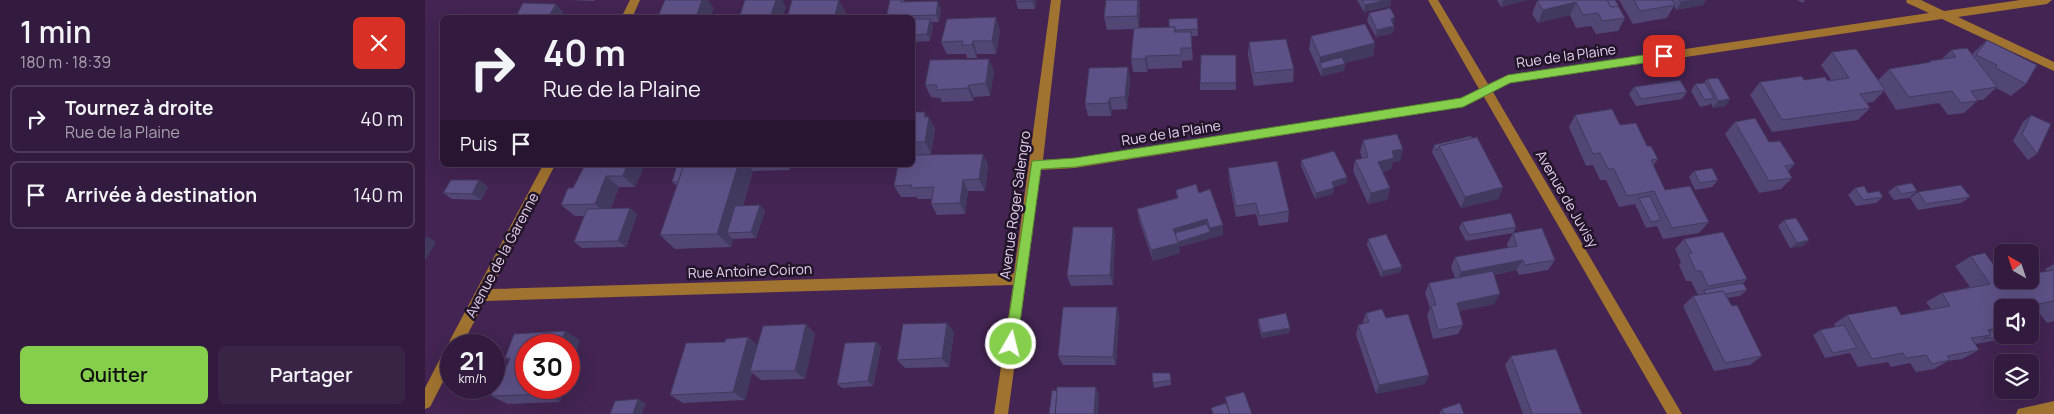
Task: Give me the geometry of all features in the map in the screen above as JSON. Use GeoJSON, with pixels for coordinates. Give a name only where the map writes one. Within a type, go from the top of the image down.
{"type":"FeatureCollection","features":[{"type":"Feature","properties":{"kind":"street"},"geometry":{"type":"LineString","coordinates":[[628,15],[635,0]]}},
{"type":"Feature","properties":{"kind":"street","name":"Avenue Roger Salengro"},"geometry":{"type":"LineString","coordinates":[[1001,414],[1036,165],[1056,0]]}},
{"type":"Feature","properties":{"kind":"street","name":"Avenue de Juvisy"},"geometry":{"type":"LineString","coordinates":[[1433,0],[1675,414]]}},
{"type":"Feature","properties":{"kind":"street"},"geometry":{"type":"LineString","coordinates":[[1911,0],[2054,67]]}},
{"type":"Feature","properties":{"kind":"street","name":"Rue de la Plaine"},"geometry":{"type":"LineString","coordinates":[[1036,165],[1075,163],[1453,104],[1487,92],[1508,80],[2047,0]]}},
{"type":"Feature","properties":{"kind":"street","name":"Avenue de la Garenne"},"geometry":{"type":"LineString","coordinates":[[461,334],[548,167]]}},
{"type":"Feature","properties":{"kind":"street","name":"Rue Antoine Coiron"},"geometry":{"type":"LineString","coordinates":[[481,296],[1020,279]]}},
{"type":"Feature","properties":{"kind":"street"},"geometry":{"type":"LineString","coordinates":[[425,402],[440,373]]}},
{"type":"Feature","properties":{"kind":"street"},"geometry":{"type":"LineString","coordinates":[[2023,414],[2054,408]]}},
{"type":"Feature","properties":{"kind":"building"},"geometry":{"type":"Polygon","coordinates":[[[665,0],[702,0],[697,15],[658,15],[665,0]]]}},
{"type":"Feature","properties":{"kind":"building"},"geometry":{"type":"Polygon","coordinates":[[[745,0],[776,0],[771,15],[740,15],[745,0]]]}},
{"type":"Feature","properties":{"kind":"building"},"geometry":{"type":"Polygon","coordinates":[[[792,0],[839,0],[835,15],[788,15],[792,0]]]}},
{"type":"Feature","properties":{"kind":"building"},"geometry":{"type":"Polygon","coordinates":[[[890,0],[901,0],[901,2],[938,1],[936,15],[887,15],[890,0]]]}},
{"type":"Feature","properties":{"kind":"building"},"geometry":{"type":"Polygon","coordinates":[[[1016,0],[1033,0],[1016,2],[1016,0]]]}},
{"type":"Feature","properties":{"kind":"building"},"geometry":{"type":"Polygon","coordinates":[[[1106,0],[1138,0],[1137,16],[1104,17],[1106,0]]]}},
{"type":"Feature","properties":{"kind":"building"},"geometry":{"type":"Polygon","coordinates":[[[1362,0],[1386,0],[1365,5],[1362,0]]]}},
{"type":"Feature","properties":{"kind":"building"},"geometry":{"type":"Polygon","coordinates":[[[1607,0],[1611,7],[1618,6],[1625,18],[1602,21],[1598,13],[1583,15],[1576,2],[1543,10],[1537,1],[1607,0]]]}},
{"type":"Feature","properties":{"kind":"building"},"geometry":{"type":"Polygon","coordinates":[[[1607,0],[1615,0],[1619,6],[1611,7],[1607,0]]]}},
{"type":"Feature","properties":{"kind":"building"},"geometry":{"type":"Polygon","coordinates":[[[1634,0],[1672,0],[1675,5],[1640,11],[1634,0]]]}},
{"type":"Feature","properties":{"kind":"building"},"geometry":{"type":"Polygon","coordinates":[[[1679,0],[1695,0],[1681,2],[1679,0]]]}},
{"type":"Feature","properties":{"kind":"building"},"geometry":{"type":"Polygon","coordinates":[[[523,3],[556,4],[550,15],[517,15],[523,3]]]}},
{"type":"Feature","properties":{"kind":"building"},"geometry":{"type":"Polygon","coordinates":[[[1390,8],[1395,17],[1391,19],[1394,26],[1377,30],[1369,13],[1390,8]]]}},
{"type":"Feature","properties":{"kind":"building"},"geometry":{"type":"Polygon","coordinates":[[[996,17],[992,41],[973,41],[972,45],[962,45],[963,41],[941,42],[947,19],[996,17]]]}},
{"type":"Feature","properties":{"kind":"building"},"geometry":{"type":"Polygon","coordinates":[[[1197,18],[1198,29],[1175,30],[1175,27],[1169,27],[1169,19],[1197,18]]]}},
{"type":"Feature","properties":{"kind":"building"},"geometry":{"type":"Polygon","coordinates":[[[915,19],[930,19],[927,34],[915,35],[915,19]]]}},
{"type":"Feature","properties":{"kind":"building"},"geometry":{"type":"Polygon","coordinates":[[[1365,24],[1375,43],[1320,57],[1311,36],[1365,24]]]}},
{"type":"Feature","properties":{"kind":"building"},"geometry":{"type":"Polygon","coordinates":[[[1175,27],[1174,32],[1191,32],[1192,48],[1181,48],[1181,55],[1146,56],[1145,59],[1131,59],[1134,28],[1175,27]]]}},
{"type":"Feature","properties":{"kind":"building"},"geometry":{"type":"Polygon","coordinates":[[[1286,39],[1294,69],[1254,73],[1249,42],[1286,39]]]}},
{"type":"Feature","properties":{"kind":"building"},"geometry":{"type":"Polygon","coordinates":[[[1987,40],[2037,65],[2026,84],[1996,68],[1997,65],[1976,55],[1987,40]]]}},
{"type":"Feature","properties":{"kind":"building"},"geometry":{"type":"Polygon","coordinates":[[[1967,48],[1997,87],[1971,91],[1978,101],[1961,103],[1952,91],[1909,97],[1889,69],[1956,57],[1951,50],[1967,48]]]}},
{"type":"Feature","properties":{"kind":"building"},"geometry":{"type":"Polygon","coordinates":[[[1856,49],[1885,90],[1860,94],[1870,108],[1782,120],[1760,82],[1802,76],[1804,80],[1825,77],[1828,81],[1849,78],[1832,52],[1856,49]]]}},
{"type":"Feature","properties":{"kind":"building"},"geometry":{"type":"Polygon","coordinates":[[[1201,55],[1236,55],[1236,83],[1200,83],[1201,55]]]}},
{"type":"Feature","properties":{"kind":"building"},"geometry":{"type":"Polygon","coordinates":[[[1342,57],[1345,64],[1322,69],[1320,63],[1342,57]]]}},
{"type":"Feature","properties":{"kind":"building"},"geometry":{"type":"Polygon","coordinates":[[[989,59],[986,83],[969,85],[968,88],[936,90],[937,85],[925,85],[930,60],[989,59]]]}},
{"type":"Feature","properties":{"kind":"building"},"geometry":{"type":"Polygon","coordinates":[[[1128,67],[1125,97],[1110,98],[1108,103],[1085,104],[1089,68],[1128,67]]]}},
{"type":"Feature","properties":{"kind":"building"},"geometry":{"type":"Polygon","coordinates":[[[1718,78],[1730,99],[1718,101],[1707,79],[1718,78]]]}},
{"type":"Feature","properties":{"kind":"building"},"geometry":{"type":"Polygon","coordinates":[[[1680,80],[1687,92],[1641,99],[1634,87],[1680,80]]]}},
{"type":"Feature","properties":{"kind":"building"},"geometry":{"type":"Polygon","coordinates":[[[1705,83],[1714,98],[1705,100],[1695,84],[1705,83]]]}},
{"type":"Feature","properties":{"kind":"building"},"geometry":{"type":"Polygon","coordinates":[[[1612,109],[1620,125],[1636,123],[1647,146],[1651,146],[1658,159],[1651,160],[1665,190],[1690,186],[1709,222],[1672,228],[1654,191],[1627,196],[1614,169],[1608,169],[1600,153],[1593,154],[1575,115],[1612,109]]]}},
{"type":"Feature","properties":{"kind":"building"},"geometry":{"type":"Polygon","coordinates":[[[915,112],[925,112],[924,117],[929,117],[925,142],[915,142],[915,112]]]}},
{"type":"Feature","properties":{"kind":"building"},"geometry":{"type":"Polygon","coordinates":[[[2031,115],[2051,124],[2037,154],[2022,134],[2031,115]]]}},
{"type":"Feature","properties":{"kind":"building"},"geometry":{"type":"Polygon","coordinates":[[[1755,118],[1769,142],[1780,141],[1795,164],[1785,166],[1792,178],[1769,181],[1735,122],[1755,118]]]}},
{"type":"Feature","properties":{"kind":"building"},"geometry":{"type":"Polygon","coordinates":[[[1397,134],[1403,149],[1392,151],[1394,158],[1378,162],[1390,188],[1371,193],[1355,160],[1368,157],[1363,140],[1397,134]]]}},
{"type":"Feature","properties":{"kind":"building"},"geometry":{"type":"Polygon","coordinates":[[[1471,136],[1472,138],[1439,146],[1437,151],[1434,145],[1471,136]]]}},
{"type":"Feature","properties":{"kind":"building"},"geometry":{"type":"Polygon","coordinates":[[[1477,137],[1503,187],[1465,197],[1439,146],[1477,137]]]}},
{"type":"Feature","properties":{"kind":"building"},"geometry":{"type":"Polygon","coordinates":[[[1334,151],[1347,177],[1332,182],[1334,188],[1316,193],[1301,160],[1334,151]]]}},
{"type":"Feature","properties":{"kind":"building"},"geometry":{"type":"Polygon","coordinates":[[[983,154],[979,179],[963,180],[960,203],[931,204],[934,187],[911,188],[912,185],[894,186],[898,167],[915,167],[915,155],[983,154]]]}},
{"type":"Feature","properties":{"kind":"building"},"geometry":{"type":"Polygon","coordinates":[[[1277,161],[1289,211],[1259,216],[1256,203],[1236,206],[1228,168],[1277,161]]]}},
{"type":"Feature","properties":{"kind":"building"},"geometry":{"type":"Polygon","coordinates":[[[584,167],[626,167],[623,176],[606,176],[595,204],[561,205],[568,188],[573,188],[584,167]]]}},
{"type":"Feature","properties":{"kind":"building"},"geometry":{"type":"Polygon","coordinates":[[[676,167],[683,167],[678,182],[672,182],[676,167]]]}},
{"type":"Feature","properties":{"kind":"building"},"geometry":{"type":"Polygon","coordinates":[[[683,167],[737,167],[717,234],[660,235],[683,167]]]}},
{"type":"Feature","properties":{"kind":"building"},"geometry":{"type":"Polygon","coordinates":[[[1712,168],[1718,180],[1700,183],[1694,171],[1712,168]]]}},
{"type":"Feature","properties":{"kind":"building"},"geometry":{"type":"Polygon","coordinates":[[[451,180],[479,180],[472,194],[443,193],[451,180]]]}},
{"type":"Feature","properties":{"kind":"building"},"geometry":{"type":"Polygon","coordinates":[[[1912,183],[1917,191],[1901,194],[1896,186],[1912,183]]]}},
{"type":"Feature","properties":{"kind":"building"},"geometry":{"type":"Polygon","coordinates":[[[1196,184],[1199,193],[1210,189],[1223,225],[1210,228],[1207,219],[1173,229],[1179,243],[1151,250],[1137,209],[1178,198],[1176,190],[1196,184]]]}},
{"type":"Feature","properties":{"kind":"building"},"geometry":{"type":"Polygon","coordinates":[[[1961,185],[1970,197],[1926,204],[1918,192],[1961,185]]]}},
{"type":"Feature","properties":{"kind":"building"},"geometry":{"type":"Polygon","coordinates":[[[1864,186],[1868,193],[1879,191],[1883,197],[1863,200],[1855,188],[1864,186]]]}},
{"type":"Feature","properties":{"kind":"building"},"geometry":{"type":"Polygon","coordinates":[[[1650,196],[1661,220],[1651,222],[1639,198],[1650,196]]]}},
{"type":"Feature","properties":{"kind":"building"},"geometry":{"type":"Polygon","coordinates":[[[760,205],[751,232],[727,233],[735,206],[760,205]]]}},
{"type":"Feature","properties":{"kind":"building"},"geometry":{"type":"Polygon","coordinates":[[[630,208],[618,241],[574,242],[587,209],[630,208]]]}},
{"type":"Feature","properties":{"kind":"building"},"geometry":{"type":"Polygon","coordinates":[[[1511,213],[1516,227],[1469,235],[1462,222],[1511,213]]]}},
{"type":"Feature","properties":{"kind":"building"},"geometry":{"type":"Polygon","coordinates":[[[1796,218],[1809,240],[1797,243],[1784,220],[1796,218]]]}},
{"type":"Feature","properties":{"kind":"building"},"geometry":{"type":"Polygon","coordinates":[[[1207,224],[1210,232],[1178,242],[1175,233],[1207,224]]]}},
{"type":"Feature","properties":{"kind":"building"},"geometry":{"type":"Polygon","coordinates":[[[1073,227],[1113,227],[1110,275],[1067,276],[1073,227]]]}},
{"type":"Feature","properties":{"kind":"building"},"geometry":{"type":"Polygon","coordinates":[[[1542,228],[1555,260],[1525,265],[1523,260],[1461,272],[1455,257],[1517,246],[1513,233],[1542,228]]]}},
{"type":"Feature","properties":{"kind":"building"},"geometry":{"type":"Polygon","coordinates":[[[1723,232],[1747,279],[1708,286],[1701,271],[1696,271],[1688,254],[1692,253],[1684,239],[1723,232]]]}},
{"type":"Feature","properties":{"kind":"building"},"geometry":{"type":"Polygon","coordinates":[[[1386,234],[1402,267],[1383,271],[1368,239],[1386,234]]]}},
{"type":"Feature","properties":{"kind":"building"},"geometry":{"type":"Polygon","coordinates":[[[1985,253],[1994,265],[1994,289],[2039,289],[2039,272],[2054,270],[2054,301],[2039,304],[2039,299],[1994,299],[1994,329],[1988,330],[1991,335],[1971,338],[1979,350],[1947,356],[1950,360],[1932,364],[1926,355],[1906,358],[1903,353],[1872,359],[1847,315],[1896,306],[1901,315],[1950,306],[1942,293],[1990,284],[1971,256],[1985,253]]]}},
{"type":"Feature","properties":{"kind":"building"},"geometry":{"type":"Polygon","coordinates":[[[1493,271],[1500,294],[1457,303],[1463,325],[1438,330],[1431,306],[1436,305],[1429,283],[1493,271]]]}},
{"type":"Feature","properties":{"kind":"building"},"geometry":{"type":"Polygon","coordinates":[[[1743,283],[1747,290],[1725,294],[1723,291],[1705,294],[1704,290],[1743,283]]]}},
{"type":"Feature","properties":{"kind":"building"},"geometry":{"type":"Polygon","coordinates":[[[1723,291],[1732,306],[1737,305],[1762,356],[1725,363],[1693,296],[1723,291]]]}},
{"type":"Feature","properties":{"kind":"building"},"geometry":{"type":"Polygon","coordinates":[[[1063,307],[1117,307],[1113,357],[1058,356],[1063,307]]]}},
{"type":"Feature","properties":{"kind":"building"},"geometry":{"type":"Polygon","coordinates":[[[1382,309],[1386,318],[1408,314],[1429,375],[1379,385],[1358,325],[1369,322],[1366,313],[1382,309]]]}},
{"type":"Feature","properties":{"kind":"building"},"geometry":{"type":"Polygon","coordinates":[[[1286,313],[1290,328],[1262,333],[1258,319],[1286,313]]]}},
{"type":"Feature","properties":{"kind":"building"},"geometry":{"type":"Polygon","coordinates":[[[947,323],[942,358],[897,360],[903,324],[947,323]]]}},
{"type":"Feature","properties":{"kind":"building"},"geometry":{"type":"Polygon","coordinates":[[[806,324],[795,371],[750,371],[763,326],[806,324]]]}},
{"type":"Feature","properties":{"kind":"building"},"geometry":{"type":"Polygon","coordinates":[[[1844,325],[1857,348],[1833,353],[1820,330],[1844,325]]]}},
{"type":"Feature","properties":{"kind":"building"},"geometry":{"type":"Polygon","coordinates":[[[565,331],[564,334],[515,334],[515,395],[505,395],[505,370],[510,358],[505,358],[514,334],[565,331]]]}},
{"type":"Feature","properties":{"kind":"building"},"geometry":{"type":"Polygon","coordinates":[[[1994,331],[1994,337],[1983,339],[1991,335],[1989,332],[1994,331]]]}},
{"type":"Feature","properties":{"kind":"building"},"geometry":{"type":"Polygon","coordinates":[[[748,337],[733,392],[670,395],[686,343],[725,342],[726,339],[748,337]]]}},
{"type":"Feature","properties":{"kind":"building"},"geometry":{"type":"Polygon","coordinates":[[[876,342],[868,381],[837,384],[845,343],[876,342]]]}},
{"type":"Feature","properties":{"kind":"building"},"geometry":{"type":"Polygon","coordinates":[[[1556,349],[1582,414],[1532,414],[1511,356],[1556,349]]]}},
{"type":"Feature","properties":{"kind":"building"},"geometry":{"type":"Polygon","coordinates":[[[1152,373],[1170,373],[1171,380],[1153,383],[1152,373]]]}},
{"type":"Feature","properties":{"kind":"building"},"geometry":{"type":"Polygon","coordinates":[[[1057,387],[1096,387],[1094,414],[1055,414],[1057,387]]]}},
{"type":"Feature","properties":{"kind":"building"},"geometry":{"type":"Polygon","coordinates":[[[1052,390],[1057,391],[1055,414],[1049,414],[1052,390]]]}},
{"type":"Feature","properties":{"kind":"building"},"geometry":{"type":"Polygon","coordinates":[[[1244,392],[1252,414],[1230,414],[1225,397],[1244,392]]]}},
{"type":"Feature","properties":{"kind":"building"},"geometry":{"type":"Polygon","coordinates":[[[638,399],[633,414],[610,414],[615,401],[638,399]]]}},
{"type":"Feature","properties":{"kind":"building"},"geometry":{"type":"Polygon","coordinates":[[[1226,403],[1230,414],[1213,414],[1211,408],[1226,403]]]}},
{"type":"Feature","properties":{"kind":"building"},"geometry":{"type":"Polygon","coordinates":[[[1460,403],[1464,414],[1444,414],[1442,409],[1460,403]]]}},
{"type":"Feature","properties":{"kind":"route"},"geometry":{"type":"LineString","coordinates":[[1011,344],[1036,165],[1075,163],[1463,102],[1487,92],[1508,80],[1664,56]]}}]}
